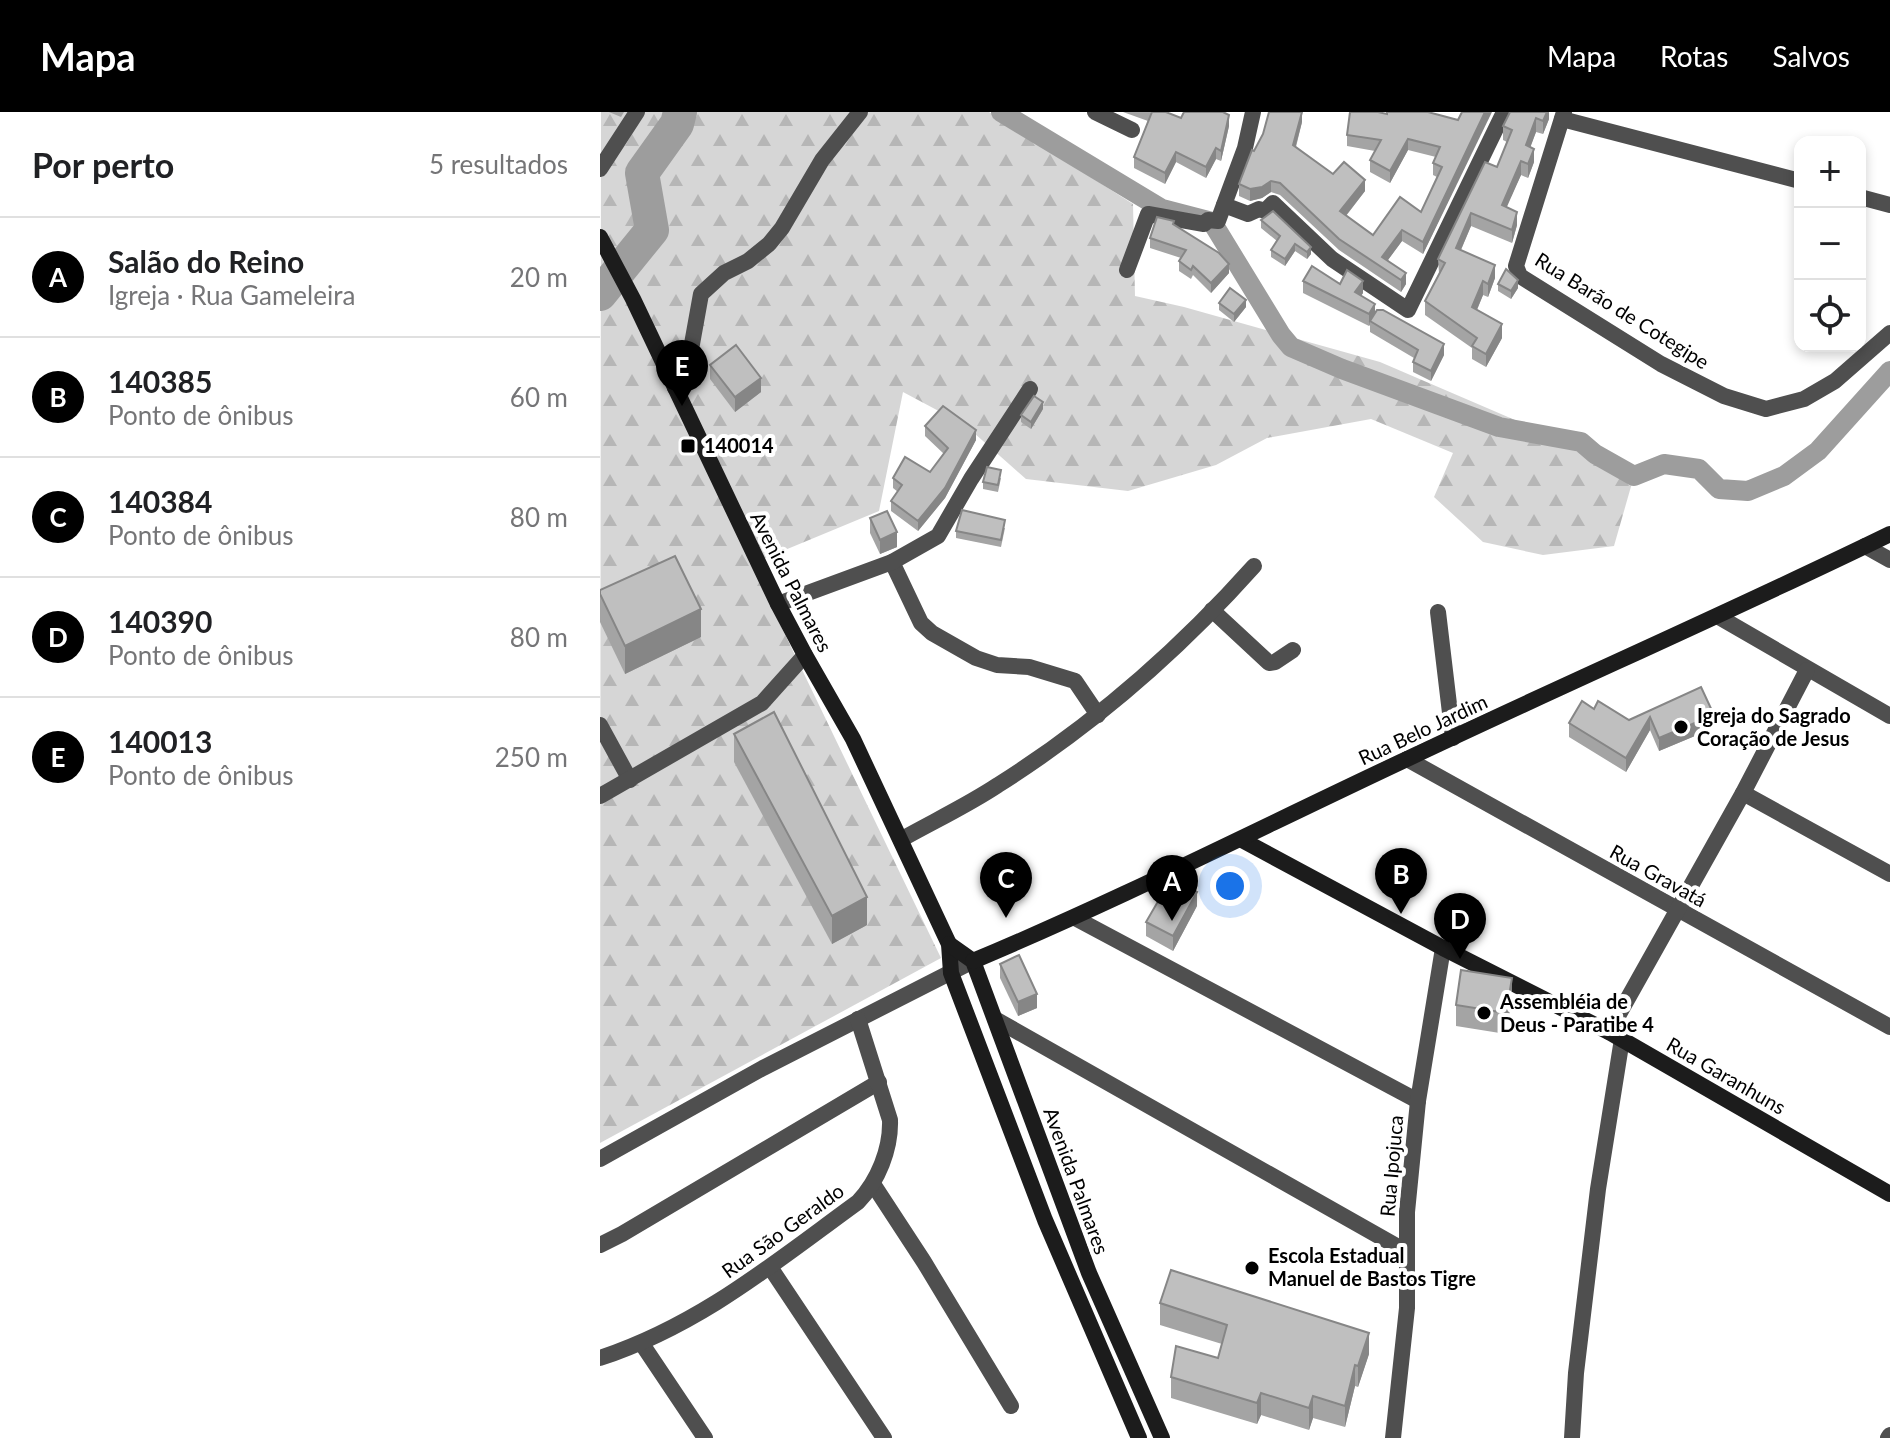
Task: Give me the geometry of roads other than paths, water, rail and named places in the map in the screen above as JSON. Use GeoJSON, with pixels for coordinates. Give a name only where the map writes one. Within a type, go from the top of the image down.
{"type":"FeatureCollection","features":[{"type":"Feature","properties":{"kind":"main road","name":"Avenida Palmares"},"geometry":{"type":"LineString","coordinates":[[602,240],[778,604],[853,739],[902,839],[949,944],[951,973],[1045,1220],[1139,1438]]}},
{"type":"Feature","properties":{"kind":"main road","name":"Rua Belo Jardim"},"geometry":{"type":"LineString","coordinates":[[973,961],[1075,918],[1890,534]]}},
{"type":"Feature","properties":{"kind":"main road","name":"Rua Garanhuns"},"geometry":{"type":"LineString","coordinates":[[1242,840],[1443,948],[1616,1035],[1890,1194]]}},
{"type":"Feature","properties":{"kind":"main road"},"geometry":{"type":"LineString","coordinates":[[949,944],[973,961]]}},
{"type":"Feature","properties":{"kind":"main road","name":"Avenida Palmares"},"geometry":{"type":"LineString","coordinates":[[973,961],[1089,1273],[1162,1438]]}},
{"type":"Feature","properties":{"kind":"street"},"geometry":{"type":"LineString","coordinates":[[600,169],[637,112]]}},
{"type":"Feature","properties":{"kind":"street"},"geometry":{"type":"LineString","coordinates":[[675,388],[690,355],[701,294],[724,273],[748,261],[769,244],[782,228],[822,160],[860,112]]}},
{"type":"Feature","properties":{"kind":"street"},"geometry":{"type":"LineString","coordinates":[[1127,270],[1148,214],[1211,223],[1224,205],[1245,148],[1253,112]]}},
{"type":"Feature","properties":{"kind":"street"},"geometry":{"type":"LineString","coordinates":[[1224,205],[1248,214],[1259,209],[1265,211],[1273,203],[1332,259],[1408,310],[1504,112]]}},
{"type":"Feature","properties":{"kind":"street"},"geometry":{"type":"LineString","coordinates":[[1099,113],[1132,130]]}},
{"type":"Feature","properties":{"kind":"street"},"geometry":{"type":"LineString","coordinates":[[1563,115],[1794,179]]}},
{"type":"Feature","properties":{"kind":"street","name":"Rua Barão de Cotegipe"},"geometry":{"type":"LineString","coordinates":[[1563,115],[1516,266],[1520,276],[1661,364],[1724,396],[1766,409],[1804,399],[1835,381],[1890,333]]}},
{"type":"Feature","properties":{"kind":"street"},"geometry":{"type":"LineString","coordinates":[[1866,197],[1888,199]]}},
{"type":"Feature","properties":{"kind":"street"},"geometry":{"type":"LineString","coordinates":[[778,604],[892,562],[938,536],[1030,389]]}},
{"type":"Feature","properties":{"kind":"street"},"geometry":{"type":"LineString","coordinates":[[1865,546],[1890,560]]}},
{"type":"Feature","properties":{"kind":"street"},"geometry":{"type":"LineString","coordinates":[[892,562],[921,623],[932,633],[976,658],[997,665],[1029,667],[1075,681],[1098,715]]}},
{"type":"Feature","properties":{"kind":"street"},"geometry":{"type":"LineString","coordinates":[[902,839],[996,787],[1098,715],[1154,667],[1254,566]]}},
{"type":"Feature","properties":{"kind":"street"},"geometry":{"type":"LineString","coordinates":[[1212,610],[1269,663],[1293,650]]}},
{"type":"Feature","properties":{"kind":"street"},"geometry":{"type":"LineString","coordinates":[[1438,612],[1453,738]]}},
{"type":"Feature","properties":{"kind":"street"},"geometry":{"type":"LineString","coordinates":[[1719,617],[1890,716]]}},
{"type":"Feature","properties":{"kind":"street"},"geometry":{"type":"LineString","coordinates":[[600,796],[762,703],[805,655]]}},
{"type":"Feature","properties":{"kind":"street"},"geometry":{"type":"LineString","coordinates":[[1572,1438],[1576,1373],[1616,1035],[1677,910],[1807,670]]}},
{"type":"Feature","properties":{"kind":"street"},"geometry":{"type":"LineString","coordinates":[[600,725],[630,780]]}},
{"type":"Feature","properties":{"kind":"street","name":"Rua Gravatá"},"geometry":{"type":"LineString","coordinates":[[1407,759],[1890,1027]]}},
{"type":"Feature","properties":{"kind":"street"},"geometry":{"type":"LineString","coordinates":[[1743,793],[1890,874]]}},
{"type":"Feature","properties":{"kind":"street"},"geometry":{"type":"LineString","coordinates":[[1075,918],[1418,1101]]}},
{"type":"Feature","properties":{"kind":"street","name":"Rua Ipojuca"},"geometry":{"type":"LineString","coordinates":[[1393,1438],[1407,1308],[1407,1212],[1418,1101],[1443,948]]}},
{"type":"Feature","properties":{"kind":"street"},"geometry":{"type":"LineString","coordinates":[[600,1159],[763,1068],[973,961]]}},
{"type":"Feature","properties":{"kind":"street","name":"Rua São Geraldo"},"geometry":{"type":"LineString","coordinates":[[600,1358],[642,1344],[695,1318],[858,1202],[873,1184],[891,1133],[890,1120],[858,1019]]}},
{"type":"Feature","properties":{"kind":"street"},"geometry":{"type":"LineString","coordinates":[[995,1019],[1407,1252]]}},
{"type":"Feature","properties":{"kind":"street"},"geometry":{"type":"LineString","coordinates":[[600,1245],[879,1082]]}},
{"type":"Feature","properties":{"kind":"street"},"geometry":{"type":"LineString","coordinates":[[873,1184],[1011,1406]]}},
{"type":"Feature","properties":{"kind":"street"},"geometry":{"type":"LineString","coordinates":[[770,1267],[884,1438]]}},
{"type":"Feature","properties":{"kind":"street"},"geometry":{"type":"LineString","coordinates":[[642,1344],[705,1438]]}},
{"type":"Feature","properties":{"kind":"waterway"},"geometry":{"type":"LineString","coordinates":[[600,294],[652,230],[642,173],[677,124],[680,112]]}},
{"type":"Feature","properties":{"kind":"waterway"},"geometry":{"type":"LineString","coordinates":[[1001,112],[1162,209],[1212,222],[1291,347],[1499,427],[1581,442],[1595,454],[1634,476],[1664,464],[1699,469],[1719,489],[1748,491],[1784,476],[1818,451],[1890,371]]}},
{"type":"Feature","properties":{"kind":"place","name":"140013"},"geometry":{"type":"Point","coordinates":[682,406]}},
{"type":"Feature","properties":{"kind":"place","name":"140014"},"geometry":{"type":"Point","coordinates":[688,446]}},
{"type":"Feature","properties":{"kind":"place","name":"Igreja do Sagrado Coração de Jesus"},"geometry":{"type":"Point","coordinates":[1681,727]}},
{"type":"Feature","properties":{"kind":"place","name":"140385"},"geometry":{"type":"Point","coordinates":[1401,914]}},
{"type":"Feature","properties":{"kind":"place","name":"140384"},"geometry":{"type":"Point","coordinates":[1006,918]}},
{"type":"Feature","properties":{"kind":"place","name":"Salão do Reino"},"geometry":{"type":"Point","coordinates":[1172,921]}},
{"type":"Feature","properties":{"kind":"place","name":"140390"},"geometry":{"type":"Point","coordinates":[1460,959]}},
{"type":"Feature","properties":{"kind":"place","name":"Assembléia de Deus - Paratibe 4"},"geometry":{"type":"Point","coordinates":[1484,1013]}},
{"type":"Feature","properties":{"kind":"place","name":"Escola Estadual Manuel de Bastos Tigre"},"geometry":{"type":"Point","coordinates":[1252,1268]}}]}
